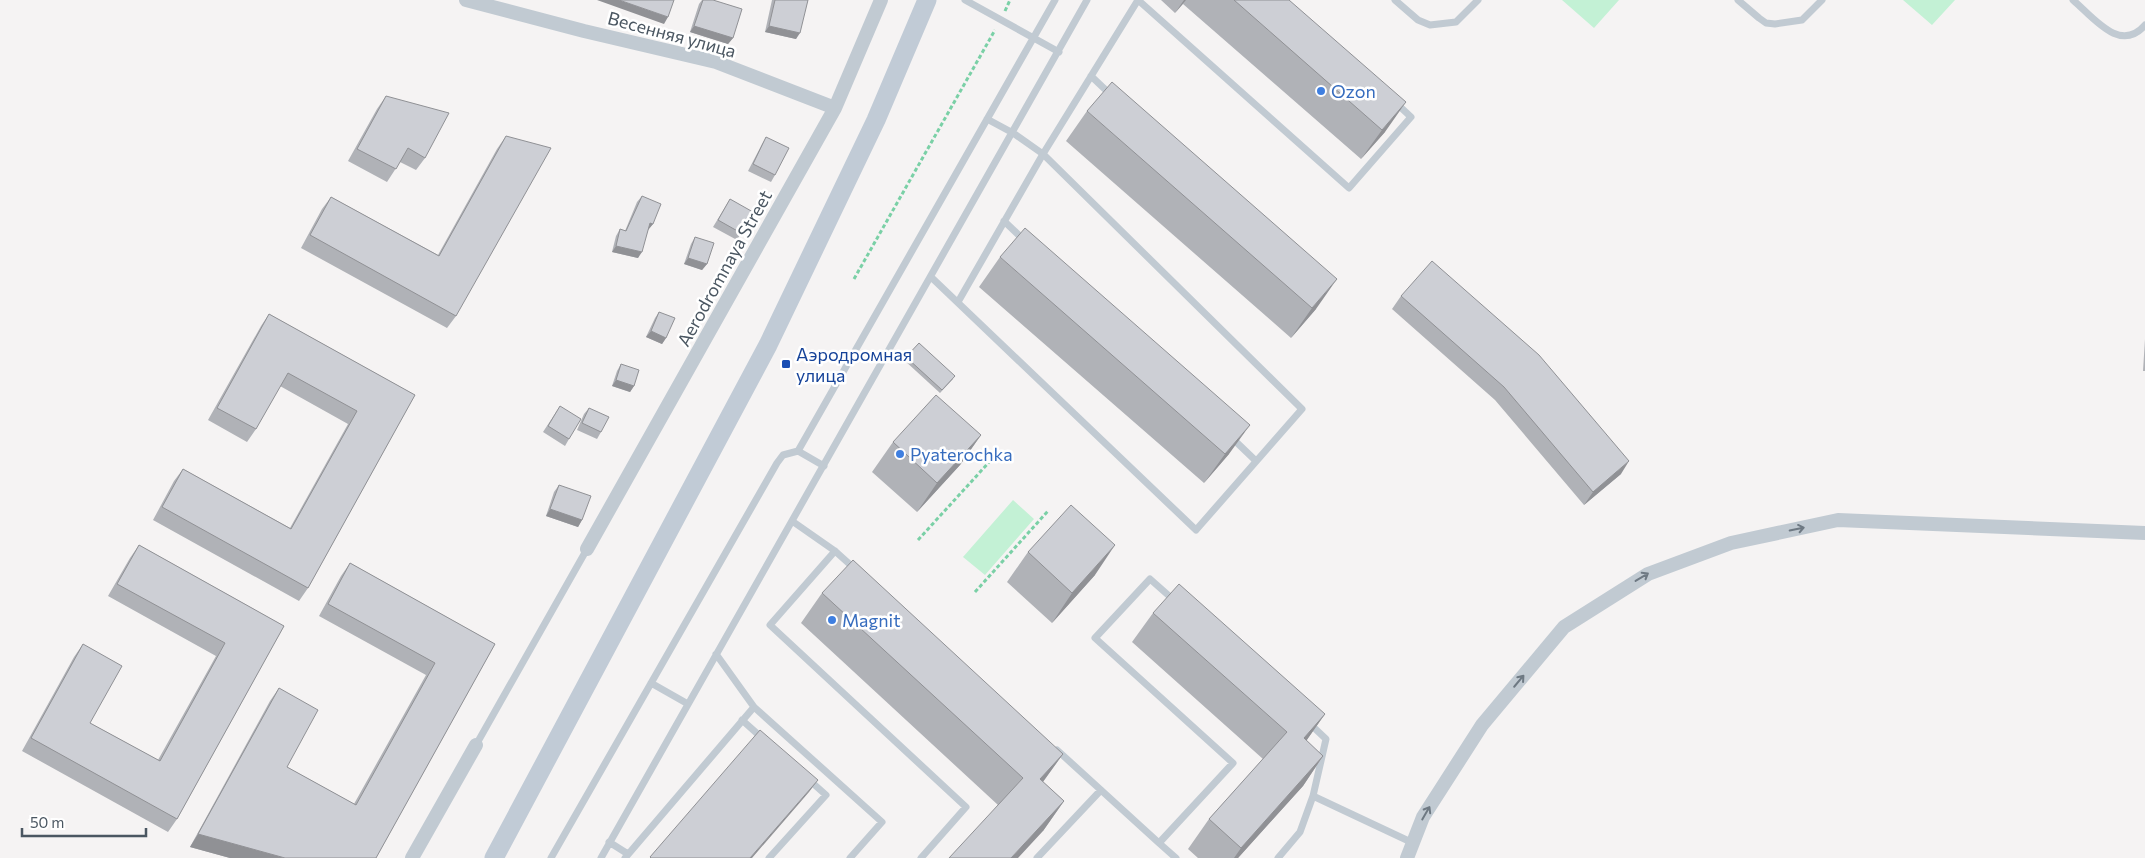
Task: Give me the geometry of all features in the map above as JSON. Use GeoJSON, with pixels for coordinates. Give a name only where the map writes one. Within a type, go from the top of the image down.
{"type":"FeatureCollection","features":[{"type":"Feature","properties":{"kind":"street","name":"Весенняя улица"},"geometry":{"type":"LineString","coordinates":[[466,0],[584,31],[716,62],[835,108]]}},
{"type":"Feature","properties":{"kind":"street","name":"Aerodromnaya Street"},"geometry":{"type":"LineString","coordinates":[[588,549],[835,108],[882,0]]}},
{"type":"Feature","properties":{"kind":"street"},"geometry":{"type":"LineString","coordinates":[[494,858],[768,345],[876,120],[927,0]]}},
{"type":"Feature","properties":{"kind":"street"},"geometry":{"type":"LineString","coordinates":[[1407,858],[1423,817],[1482,725],[1564,627],[1648,574],[1731,544],[1838,520],[2145,533]]}},
{"type":"Feature","properties":{"kind":"street"},"geometry":{"type":"LineString","coordinates":[[412,858],[476,745]]}},
{"type":"Feature","properties":{"kind":"lane"},"geometry":{"type":"LineString","coordinates":[[965,0],[1059,52]]}},
{"type":"Feature","properties":{"kind":"lane"},"geometry":{"type":"LineString","coordinates":[[798,452],[1055,0]]}},
{"type":"Feature","properties":{"kind":"lane"},"geometry":{"type":"LineString","coordinates":[[601,858],[1087,0]]}},
{"type":"Feature","properties":{"kind":"lane"},"geometry":{"type":"LineString","coordinates":[[958,302],[1043,154],[1138,0],[1349,188],[1411,117],[1390,98]]}},
{"type":"Feature","properties":{"kind":"lane"},"geometry":{"type":"LineString","coordinates":[[1394,0],[1418,20],[1430,25],[1456,22],[1478,0]]}},
{"type":"Feature","properties":{"kind":"lane"},"geometry":{"type":"LineString","coordinates":[[1738,0],[1766,23],[1775,24],[1802,20],[1822,0]]}},
{"type":"Feature","properties":{"kind":"lane"},"geometry":{"type":"LineString","coordinates":[[2073,0],[2108,31],[2116,35],[2134,34],[2145,25]]}},
{"type":"Feature","properties":{"kind":"lane"},"geometry":{"type":"LineString","coordinates":[[1091,76],[1120,103]]}},
{"type":"Feature","properties":{"kind":"lane"},"geometry":{"type":"LineString","coordinates":[[931,277],[1196,530],[1302,409],[1043,154],[1013,132],[988,119]]}},
{"type":"Feature","properties":{"kind":"lane"},"geometry":{"type":"LineString","coordinates":[[1004,221],[1033,249]]}},
{"type":"Feature","properties":{"kind":"lane"},"geometry":{"type":"LineString","coordinates":[[1228,434],[1256,461]]}},
{"type":"Feature","properties":{"kind":"lane"},"geometry":{"type":"LineString","coordinates":[[551,858],[777,463],[784,455],[798,452],[824,466]]}},
{"type":"Feature","properties":{"kind":"lane"},"geometry":{"type":"LineString","coordinates":[[792,522],[835,551],[865,578]]}},
{"type":"Feature","properties":{"kind":"lane"},"geometry":{"type":"LineString","coordinates":[[476,745],[588,549]]}},
{"type":"Feature","properties":{"kind":"lane"},"geometry":{"type":"LineString","coordinates":[[835,551],[770,625],[966,807],[922,858]]}},
{"type":"Feature","properties":{"kind":"lane"},"geometry":{"type":"LineString","coordinates":[[1159,843],[1233,763],[1095,638],[1150,579],[1180,605]]}},
{"type":"Feature","properties":{"kind":"lane"},"geometry":{"type":"LineString","coordinates":[[716,654],[754,706],[882,822],[850,858]]}},
{"type":"Feature","properties":{"kind":"lane"},"geometry":{"type":"LineString","coordinates":[[651,683],[688,704]]}},
{"type":"Feature","properties":{"kind":"lane"},"geometry":{"type":"LineString","coordinates":[[610,842],[626,856],[754,706]]}},
{"type":"Feature","properties":{"kind":"lane"},"geometry":{"type":"LineString","coordinates":[[1278,858],[1300,832],[1313,796],[1326,738],[1304,718]]}},
{"type":"Feature","properties":{"kind":"lane"},"geometry":{"type":"LineString","coordinates":[[742,720],[770,745]]}},
{"type":"Feature","properties":{"kind":"lane"},"geometry":{"type":"LineString","coordinates":[[1049,744],[1176,858]]}},
{"type":"Feature","properties":{"kind":"lane"},"geometry":{"type":"LineString","coordinates":[[769,858],[826,795],[805,776]]}},
{"type":"Feature","properties":{"kind":"lane"},"geometry":{"type":"LineString","coordinates":[[1037,858],[1100,790]]}},
{"type":"Feature","properties":{"kind":"lane"},"geometry":{"type":"LineString","coordinates":[[1313,796],[1413,843]]}},
{"type":"Feature","properties":{"kind":"path"},"geometry":{"type":"LineString","coordinates":[[854,279],[1001,20]]}},
{"type":"Feature","properties":{"kind":"path"},"geometry":{"type":"LineString","coordinates":[[918,540],[992,459]]}},
{"type":"Feature","properties":{"kind":"path"},"geometry":{"type":"LineString","coordinates":[[975,592],[1048,511]]}},
{"type":"Feature","properties":{"kind":"green space"},"geometry":{"type":"Polygon","coordinates":[[[1562,0],[1619,0],[1594,28],[1562,0]]]}},
{"type":"Feature","properties":{"kind":"green space"},"geometry":{"type":"Polygon","coordinates":[[[1903,0],[1955,0],[1932,25],[1903,0]]]}},
{"type":"Feature","properties":{"kind":"green space"},"geometry":{"type":"Polygon","coordinates":[[[1013,500],[1034,519],[985,575],[963,557],[1013,500]]]}},
{"type":"Feature","properties":{"kind":"building"},"geometry":{"type":"Polygon","coordinates":[[[619,0],[674,0],[668,17],[619,0]]]}},
{"type":"Feature","properties":{"kind":"building"},"geometry":{"type":"Polygon","coordinates":[[[703,0],[713,0],[742,9],[733,38],[694,26],[703,0]]]}},
{"type":"Feature","properties":{"kind":"building"},"geometry":{"type":"Polygon","coordinates":[[[775,0],[808,0],[800,33],[769,26],[775,0]]]}},
{"type":"Feature","properties":{"kind":"building"},"geometry":{"type":"Polygon","coordinates":[[[1234,0],[1289,0],[1406,102],[1382,130],[1234,0]]]}},
{"type":"Feature","properties":{"kind":"building"},"geometry":{"type":"Polygon","coordinates":[[[1112,82],[1337,279],[1312,308],[1087,111],[1112,82]]]}},
{"type":"Feature","properties":{"kind":"building"},"geometry":{"type":"Polygon","coordinates":[[[386,96],[449,113],[425,158],[408,148],[396,169],[357,149],[386,96]]]}},
{"type":"Feature","properties":{"kind":"building"},"geometry":{"type":"Polygon","coordinates":[[[506,136],[551,148],[456,316],[310,235],[331,197],[439,256],[506,136]]]}},
{"type":"Feature","properties":{"kind":"building"},"geometry":{"type":"Polygon","coordinates":[[[766,137],[789,148],[775,175],[753,164],[766,137]]]}},
{"type":"Feature","properties":{"kind":"building"},"geometry":{"type":"Polygon","coordinates":[[[642,196],[661,204],[653,224],[650,223],[642,252],[616,246],[620,229],[626,231],[642,196]]]}},
{"type":"Feature","properties":{"kind":"building"},"geometry":{"type":"Polygon","coordinates":[[[730,199],[753,212],[741,233],[718,220],[730,199]]]}},
{"type":"Feature","properties":{"kind":"building"},"geometry":{"type":"Polygon","coordinates":[[[1025,228],[1250,425],[1225,454],[1000,257],[1025,228]]]}},
{"type":"Feature","properties":{"kind":"building"},"geometry":{"type":"Polygon","coordinates":[[[695,237],[714,243],[707,264],[688,258],[695,237]]]}},
{"type":"Feature","properties":{"kind":"building"},"geometry":{"type":"Polygon","coordinates":[[[1432,261],[1539,355],[1629,461],[1593,492],[1504,387],[1401,296],[1432,261]]]}},
{"type":"Feature","properties":{"kind":"building"},"geometry":{"type":"Polygon","coordinates":[[[659,312],[675,318],[666,338],[651,331],[659,312]]]}},
{"type":"Feature","properties":{"kind":"building"},"geometry":{"type":"Polygon","coordinates":[[[269,314],[415,395],[308,588],[162,507],[183,469],[291,529],[357,411],[288,373],[256,429],[217,408],[269,314]]]}},
{"type":"Feature","properties":{"kind":"building"},"geometry":{"type":"Polygon","coordinates":[[[919,343],[955,376],[942,390],[906,357],[919,343]]]}},
{"type":"Feature","properties":{"kind":"building"},"geometry":{"type":"Polygon","coordinates":[[[621,364],[639,370],[634,386],[616,380],[621,364]]]}},
{"type":"Feature","properties":{"kind":"building"},"geometry":{"type":"Polygon","coordinates":[[[936,395],[981,435],[937,483],[893,442],[936,395]]]}},
{"type":"Feature","properties":{"kind":"building"},"geometry":{"type":"Polygon","coordinates":[[[560,406],[581,419],[569,439],[548,426],[560,406]]]}},
{"type":"Feature","properties":{"kind":"building"},"geometry":{"type":"Polygon","coordinates":[[[589,408],[609,417],[601,432],[582,423],[589,408]]]}},
{"type":"Feature","properties":{"kind":"building"},"geometry":{"type":"Polygon","coordinates":[[[559,485],[591,496],[582,520],[550,509],[559,485]]]}},
{"type":"Feature","properties":{"kind":"building"},"geometry":{"type":"Polygon","coordinates":[[[1071,505],[1115,545],[1072,593],[1028,552],[1071,505]]]}},
{"type":"Feature","properties":{"kind":"building"},"geometry":{"type":"Polygon","coordinates":[[[139,545],[284,626],[177,819],[31,738],[83,644],[122,666],[90,723],[160,761],[225,643],[117,584],[139,545]]]}},
{"type":"Feature","properties":{"kind":"building"},"geometry":{"type":"Polygon","coordinates":[[[853,560],[1063,754],[1040,779],[1064,801],[1011,858],[949,858],[1023,778],[822,593],[853,560]]]}},
{"type":"Feature","properties":{"kind":"building"},"geometry":{"type":"Polygon","coordinates":[[[350,563],[495,644],[376,858],[285,858],[198,834],[279,688],[318,710],[287,767],[356,805],[435,663],[328,604],[350,563]]]}},
{"type":"Feature","properties":{"kind":"building"},"geometry":{"type":"Polygon","coordinates":[[[1179,584],[1325,714],[1304,738],[1323,756],[1241,848],[1209,819],[1287,732],[1153,613],[1179,584]]]}},
{"type":"Feature","properties":{"kind":"building"},"geometry":{"type":"Polygon","coordinates":[[[760,730],[818,780],[750,858],[651,858],[650,857],[760,730]]]}},
{"type":"Feature","properties":{"kind":"place","name":"Ozon"},"geometry":{"type":"Point","coordinates":[1321,91]}},
{"type":"Feature","properties":{"kind":"place","name":"Аэродромная улица"},"geometry":{"type":"Point","coordinates":[786,364]}},
{"type":"Feature","properties":{"kind":"place","name":"Pyaterochka"},"geometry":{"type":"Point","coordinates":[900,454]}},
{"type":"Feature","properties":{"kind":"place","name":"Magnit"},"geometry":{"type":"Point","coordinates":[832,620]}}]}
